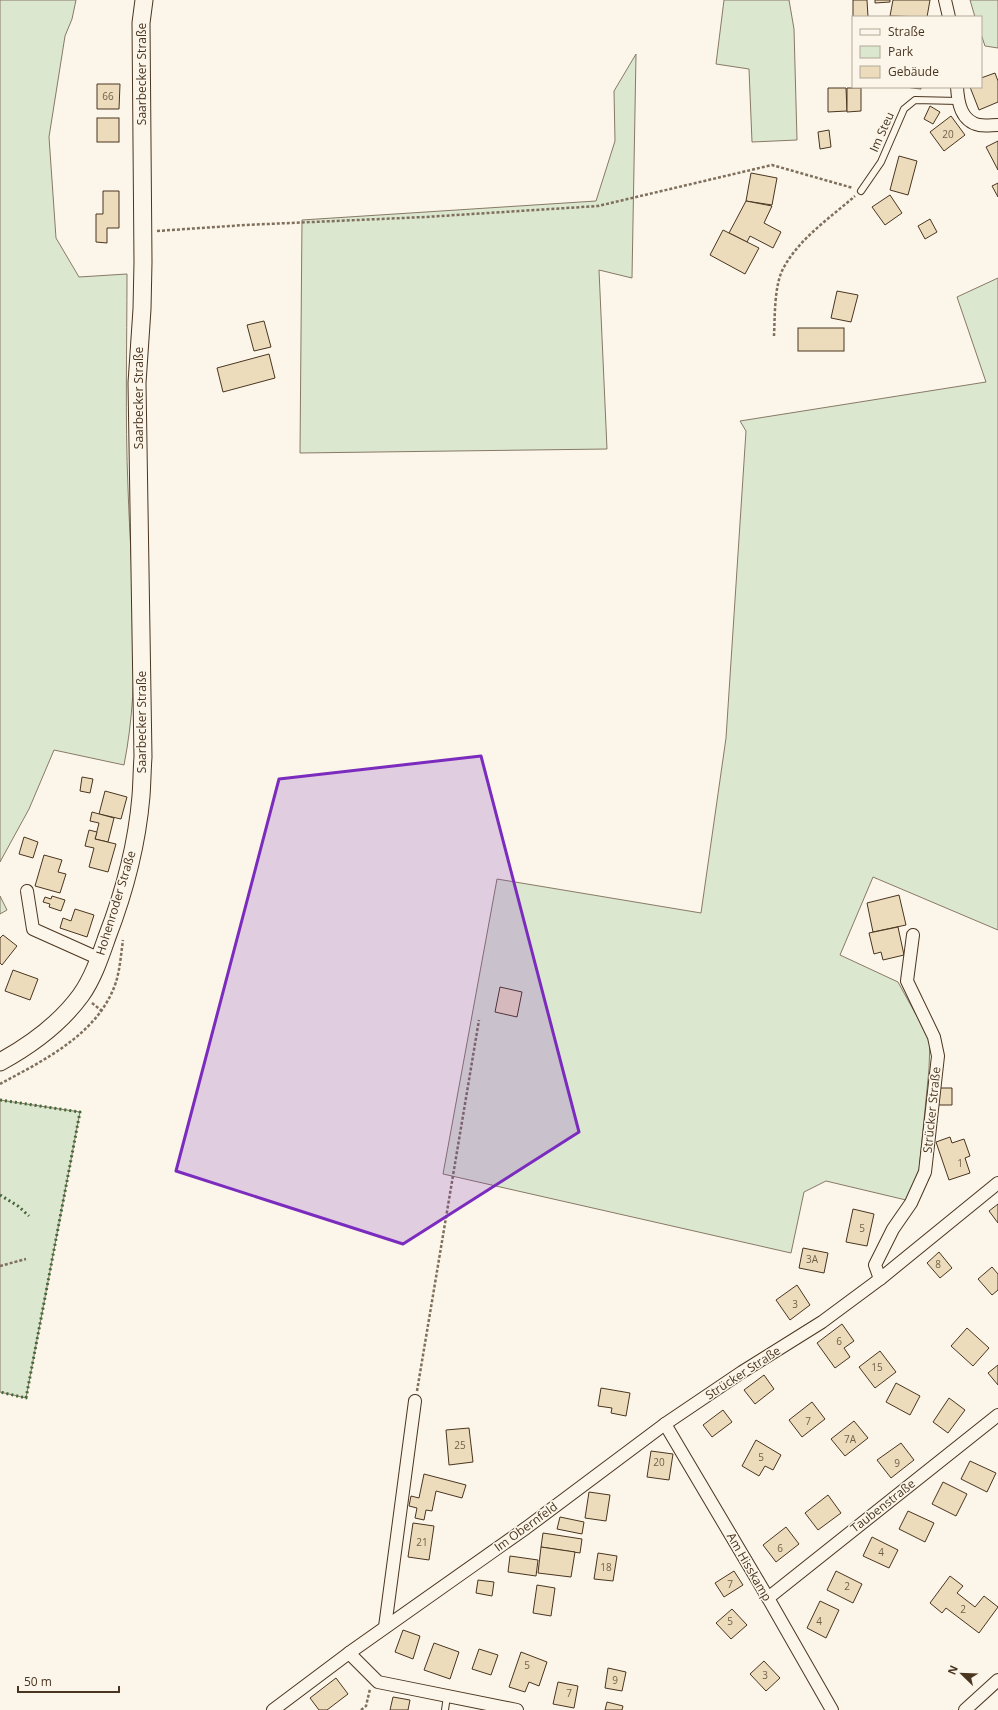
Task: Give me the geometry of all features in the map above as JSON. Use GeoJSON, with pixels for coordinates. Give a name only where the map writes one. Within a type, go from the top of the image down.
{"type":"FeatureCollection","features":[{"type":"Feature","properties":{"kind":"main road","name":"Saarbecker Straße"},"geometry":{"type":"LineString","coordinates":[[141,796],[143,757],[137,383],[142,308],[143,232],[141,23],[144,0]]}},
{"type":"Feature","properties":{"kind":"main road","name":"Hohenroder Straße"},"geometry":{"type":"LineString","coordinates":[[0,1062],[51,1028],[64,1015],[81,994],[100,959],[114,918],[132,852],[141,796]]}},
{"type":"Feature","properties":{"kind":"street"},"geometry":{"type":"LineString","coordinates":[[945,0],[949,16]]}},
{"type":"Feature","properties":{"kind":"street"},"geometry":{"type":"LineString","coordinates":[[957,88],[958,101],[964,117],[978,125],[998,125]]}},
{"type":"Feature","properties":{"kind":"street"},"geometry":{"type":"LineString","coordinates":[[27,891],[33,930],[100,959]]}},
{"type":"Feature","properties":{"kind":"street","name":"Strücker Straße"},"geometry":{"type":"LineString","coordinates":[[880,1279],[875,1265],[893,1229],[911,1203],[925,1172],[938,1056],[934,1038],[907,981],[913,935]]}},
{"type":"Feature","properties":{"kind":"street","name":"Strücker Straße"},"geometry":{"type":"LineString","coordinates":[[665,1424],[742,1372],[822,1322],[880,1279],[998,1183]]}},
{"type":"Feature","properties":{"kind":"street"},"geometry":{"type":"LineString","coordinates":[[385,1627],[415,1401]]}},
{"type":"Feature","properties":{"kind":"street","name":"Taubenstraße"},"geometry":{"type":"LineString","coordinates":[[768,1598],[998,1415]]}},
{"type":"Feature","properties":{"kind":"street","name":"Am Hisskamp"},"geometry":{"type":"LineString","coordinates":[[665,1424],[768,1598],[832,1710]]}},
{"type":"Feature","properties":{"kind":"street","name":"Im Obernfeld"},"geometry":{"type":"LineString","coordinates":[[272,1710],[385,1627],[526,1528],[665,1424]]}},
{"type":"Feature","properties":{"kind":"street"},"geometry":{"type":"LineString","coordinates":[[350,1653],[378,1682],[517,1710]]}},
{"type":"Feature","properties":{"kind":"street"},"geometry":{"type":"LineString","coordinates":[[964,1710],[998,1680]]}},
{"type":"Feature","properties":{"kind":"lane","name":"Im Steu"},"geometry":{"type":"LineString","coordinates":[[861,191],[881,162],[904,109],[915,100],[958,101]]}},
{"type":"Feature","properties":{"kind":"lane"},"geometry":{"type":"LineString","coordinates":[[444,1710],[447,1696]]}},
{"type":"Feature","properties":{"kind":"path"},"geometry":{"type":"LineString","coordinates":[[143,232],[598,206],[772,165],[861,191]]}},
{"type":"Feature","properties":{"kind":"path"},"geometry":{"type":"LineString","coordinates":[[774,336],[775,298],[783,267],[802,242],[861,191]]}},
{"type":"Feature","properties":{"kind":"path"},"geometry":{"type":"LineString","coordinates":[[415,1401],[479,1020]]}},
{"type":"Feature","properties":{"kind":"path"},"geometry":{"type":"LineString","coordinates":[[0,1266],[26,1259]]}},
{"type":"Feature","properties":{"kind":"path"},"geometry":{"type":"LineString","coordinates":[[361,1710],[366,1706],[372,1677]]}},
{"type":"Feature","properties":{"kind":"highlighted area"},"geometry":{"type":"Polygon","coordinates":[[[481,756],[579,1132],[403,1244],[176,1171],[279,779],[481,756]]]}},
{"type":"Feature","properties":{"kind":"green space"},"geometry":{"type":"Polygon","coordinates":[[[0,0],[76,0],[72,19],[65,36],[49,137],[56,238],[79,277],[127,274],[126,381],[134,662],[133,697],[124,765],[54,750],[29,809],[0,862],[0,0]]]}},
{"type":"Feature","properties":{"kind":"green space"},"geometry":{"type":"Polygon","coordinates":[[[724,0],[789,0],[794,29],[797,140],[752,142],[749,69],[716,64],[724,0]]]}},
{"type":"Feature","properties":{"kind":"green space"},"geometry":{"type":"Polygon","coordinates":[[[970,0],[998,0],[998,48],[985,46],[982,37],[982,16],[975,16],[970,0]]]}},
{"type":"Feature","properties":{"kind":"green space"},"geometry":{"type":"Polygon","coordinates":[[[636,54],[632,278],[599,270],[607,449],[300,453],[302,220],[596,201],[615,141],[614,91],[636,54]]]}},
{"type":"Feature","properties":{"kind":"green space"},"geometry":{"type":"Polygon","coordinates":[[[998,278],[998,930],[873,877],[840,955],[898,982],[930,1040],[929,1069],[919,1171],[906,1200],[826,1181],[804,1192],[791,1253],[443,1174],[497,879],[701,913],[726,738],[746,431],[740,421],[986,382],[957,297],[998,278]]]}},
{"type":"Feature","properties":{"kind":"green space"},"geometry":{"type":"Polygon","coordinates":[[[0,896],[7,910],[0,914],[0,896]]]}},
{"type":"Feature","properties":{"kind":"green space"},"geometry":{"type":"Polygon","coordinates":[[[0,1100],[80,1112],[26,1398],[0,1392],[0,1100]]]}},
{"type":"Feature","properties":{"kind":"building"},"geometry":{"type":"Polygon","coordinates":[[[853,0],[867,0],[868,16],[853,16],[853,0]]]}},
{"type":"Feature","properties":{"kind":"building"},"geometry":{"type":"Polygon","coordinates":[[[875,0],[890,0],[890,2],[875,3],[875,0]]]}},
{"type":"Feature","properties":{"kind":"building"},"geometry":{"type":"Polygon","coordinates":[[[893,0],[930,0],[927,16],[890,16],[893,0]]]}},
{"type":"Feature","properties":{"kind":"building"},"geometry":{"type":"Polygon","coordinates":[[[995,73],[998,81],[998,102],[979,110],[970,88],[982,88],[982,78],[995,73]]]}},
{"type":"Feature","properties":{"kind":"building"},"geometry":{"type":"Polygon","coordinates":[[[97,84],[120,84],[119,109],[97,109],[97,84]]]}},
{"type":"Feature","properties":{"kind":"building"},"geometry":{"type":"Polygon","coordinates":[[[828,88],[846,88],[847,111],[828,112],[828,88]]]}},
{"type":"Feature","properties":{"kind":"building"},"geometry":{"type":"Polygon","coordinates":[[[847,88],[861,88],[861,111],[847,112],[847,88]]]}},
{"type":"Feature","properties":{"kind":"building"},"geometry":{"type":"Polygon","coordinates":[[[930,106],[940,112],[933,124],[924,119],[930,106]]]}},
{"type":"Feature","properties":{"kind":"building"},"geometry":{"type":"Polygon","coordinates":[[[951,116],[965,135],[944,151],[930,132],[951,116]]]}},
{"type":"Feature","properties":{"kind":"building"},"geometry":{"type":"Polygon","coordinates":[[[97,118],[119,118],[119,142],[97,142],[97,118]]]}},
{"type":"Feature","properties":{"kind":"building"},"geometry":{"type":"Polygon","coordinates":[[[829,130],[831,147],[820,149],[818,132],[829,130]]]}},
{"type":"Feature","properties":{"kind":"building"},"geometry":{"type":"Polygon","coordinates":[[[998,141],[998,170],[986,147],[998,141]]]}},
{"type":"Feature","properties":{"kind":"building"},"geometry":{"type":"Polygon","coordinates":[[[899,156],[917,161],[908,195],[890,190],[899,156]]]}},
{"type":"Feature","properties":{"kind":"building"},"geometry":{"type":"Polygon","coordinates":[[[751,173],[777,178],[772,205],[746,201],[751,173]]]}},
{"type":"Feature","properties":{"kind":"building"},"geometry":{"type":"Polygon","coordinates":[[[998,183],[998,197],[992,186],[998,183]]]}},
{"type":"Feature","properties":{"kind":"building"},"geometry":{"type":"Polygon","coordinates":[[[103,191],[119,191],[119,228],[107,228],[107,243],[96,242],[96,214],[103,214],[103,191]]]}},
{"type":"Feature","properties":{"kind":"building"},"geometry":{"type":"Polygon","coordinates":[[[890,195],[902,213],[885,225],[872,207],[890,195]]]}},
{"type":"Feature","properties":{"kind":"building"},"geometry":{"type":"Polygon","coordinates":[[[746,201],[772,206],[764,223],[781,232],[773,248],[750,236],[747,242],[729,233],[746,201]]]}},
{"type":"Feature","properties":{"kind":"building"},"geometry":{"type":"Polygon","coordinates":[[[930,219],[937,232],[925,239],[918,226],[930,219]]]}},
{"type":"Feature","properties":{"kind":"building"},"geometry":{"type":"Polygon","coordinates":[[[723,230],[759,248],[745,274],[710,255],[723,230]]]}},
{"type":"Feature","properties":{"kind":"building"},"geometry":{"type":"Polygon","coordinates":[[[837,291],[858,295],[851,322],[831,318],[837,291]]]}},
{"type":"Feature","properties":{"kind":"building"},"geometry":{"type":"Polygon","coordinates":[[[264,321],[271,347],[254,351],[247,325],[264,321]]]}},
{"type":"Feature","properties":{"kind":"building"},"geometry":{"type":"Polygon","coordinates":[[[798,328],[844,328],[844,351],[798,351],[798,328]]]}},
{"type":"Feature","properties":{"kind":"building"},"geometry":{"type":"Polygon","coordinates":[[[269,354],[275,378],[223,392],[217,368],[269,354]]]}},
{"type":"Feature","properties":{"kind":"building"},"geometry":{"type":"Polygon","coordinates":[[[82,777],[93,779],[90,793],[80,791],[82,777]]]}},
{"type":"Feature","properties":{"kind":"building"},"geometry":{"type":"Polygon","coordinates":[[[105,791],[127,797],[121,819],[99,814],[105,791]]]}},
{"type":"Feature","properties":{"kind":"building"},"geometry":{"type":"Polygon","coordinates":[[[92,812],[114,818],[108,842],[95,839],[99,823],[90,821],[92,812]]]}},
{"type":"Feature","properties":{"kind":"building"},"geometry":{"type":"Polygon","coordinates":[[[89,830],[97,832],[95,839],[116,844],[108,872],[89,867],[94,848],[85,846],[89,830]]]}},
{"type":"Feature","properties":{"kind":"building"},"geometry":{"type":"Polygon","coordinates":[[[24,837],[38,842],[33,858],[19,854],[24,837]]]}},
{"type":"Feature","properties":{"kind":"building"},"geometry":{"type":"Polygon","coordinates":[[[44,855],[62,860],[58,872],[66,874],[60,893],[35,886],[44,855]]]}},
{"type":"Feature","properties":{"kind":"building"},"geometry":{"type":"Polygon","coordinates":[[[899,895],[906,925],[873,932],[867,903],[899,895]]]}},
{"type":"Feature","properties":{"kind":"building"},"geometry":{"type":"Polygon","coordinates":[[[52,896],[65,900],[61,911],[49,907],[50,904],[43,902],[45,897],[51,899],[52,896]]]}},
{"type":"Feature","properties":{"kind":"building"},"geometry":{"type":"Polygon","coordinates":[[[75,909],[94,915],[87,937],[60,928],[63,918],[71,921],[75,909]]]}},
{"type":"Feature","properties":{"kind":"building"},"geometry":{"type":"Polygon","coordinates":[[[898,927],[904,955],[883,960],[881,952],[874,954],[869,933],[898,927]]]}},
{"type":"Feature","properties":{"kind":"building"},"geometry":{"type":"Polygon","coordinates":[[[3,935],[17,946],[2,965],[0,963],[0,938],[3,935]]]}},
{"type":"Feature","properties":{"kind":"building"},"geometry":{"type":"Polygon","coordinates":[[[13,970],[38,979],[30,1000],[5,991],[13,970]]]}},
{"type":"Feature","properties":{"kind":"building"},"geometry":{"type":"Polygon","coordinates":[[[500,987],[522,992],[517,1017],[495,1012],[500,987]]]}},
{"type":"Feature","properties":{"kind":"building"},"geometry":{"type":"Polygon","coordinates":[[[937,1088],[952,1088],[952,1105],[936,1105],[937,1088]]]}},
{"type":"Feature","properties":{"kind":"building"},"geometry":{"type":"Polygon","coordinates":[[[950,1137],[952,1143],[964,1139],[970,1156],[965,1158],[970,1173],[949,1180],[936,1142],[950,1137]]]}},
{"type":"Feature","properties":{"kind":"building"},"geometry":{"type":"Polygon","coordinates":[[[998,1204],[998,1223],[989,1211],[998,1204]]]}},
{"type":"Feature","properties":{"kind":"building"},"geometry":{"type":"Polygon","coordinates":[[[853,1209],[874,1214],[867,1246],[846,1242],[853,1209]]]}},
{"type":"Feature","properties":{"kind":"building"},"geometry":{"type":"Polygon","coordinates":[[[803,1248],[828,1253],[824,1273],[799,1268],[803,1248]]]}},
{"type":"Feature","properties":{"kind":"building"},"geometry":{"type":"Polygon","coordinates":[[[939,1252],[952,1268],[940,1278],[927,1263],[939,1252]]]}},
{"type":"Feature","properties":{"kind":"building"},"geometry":{"type":"Polygon","coordinates":[[[992,1267],[998,1274],[998,1290],[992,1295],[978,1279],[992,1267]]]}},
{"type":"Feature","properties":{"kind":"building"},"geometry":{"type":"Polygon","coordinates":[[[797,1285],[810,1305],[790,1320],[776,1300],[797,1285]]]}},
{"type":"Feature","properties":{"kind":"building"},"geometry":{"type":"Polygon","coordinates":[[[842,1324],[854,1341],[844,1348],[850,1357],[835,1368],[817,1343],[842,1324]]]}},
{"type":"Feature","properties":{"kind":"building"},"geometry":{"type":"Polygon","coordinates":[[[967,1328],[989,1348],[973,1366],[951,1346],[967,1328]]]}},
{"type":"Feature","properties":{"kind":"building"},"geometry":{"type":"Polygon","coordinates":[[[880,1351],[896,1372],[875,1388],[859,1367],[880,1351]]]}},
{"type":"Feature","properties":{"kind":"building"},"geometry":{"type":"Polygon","coordinates":[[[998,1365],[998,1385],[988,1373],[998,1365]]]}},
{"type":"Feature","properties":{"kind":"building"},"geometry":{"type":"Polygon","coordinates":[[[764,1375],[774,1389],[755,1404],[744,1390],[764,1375]]]}},
{"type":"Feature","properties":{"kind":"building"},"geometry":{"type":"Polygon","coordinates":[[[896,1383],[920,1396],[910,1415],[886,1402],[896,1383]]]}},
{"type":"Feature","properties":{"kind":"building"},"geometry":{"type":"Polygon","coordinates":[[[601,1388],[630,1393],[626,1416],[611,1413],[612,1408],[598,1406],[601,1388]]]}},
{"type":"Feature","properties":{"kind":"building"},"geometry":{"type":"Polygon","coordinates":[[[949,1398],[965,1410],[948,1433],[933,1422],[949,1398]]]}},
{"type":"Feature","properties":{"kind":"building"},"geometry":{"type":"Polygon","coordinates":[[[812,1402],[825,1419],[802,1437],[789,1420],[812,1402]]]}},
{"type":"Feature","properties":{"kind":"building"},"geometry":{"type":"Polygon","coordinates":[[[723,1410],[732,1422],[712,1437],[703,1425],[723,1410]]]}},
{"type":"Feature","properties":{"kind":"building"},"geometry":{"type":"Polygon","coordinates":[[[854,1421],[868,1438],[845,1456],[831,1439],[854,1421]]]}},
{"type":"Feature","properties":{"kind":"building"},"geometry":{"type":"Polygon","coordinates":[[[469,1428],[473,1462],[449,1465],[446,1430],[469,1428]]]}},
{"type":"Feature","properties":{"kind":"building"},"geometry":{"type":"Polygon","coordinates":[[[756,1440],[781,1455],[773,1470],[765,1466],[759,1476],[742,1466],[756,1440]]]}},
{"type":"Feature","properties":{"kind":"building"},"geometry":{"type":"Polygon","coordinates":[[[901,1443],[914,1460],[891,1478],[877,1460],[901,1443]]]}},
{"type":"Feature","properties":{"kind":"building"},"geometry":{"type":"Polygon","coordinates":[[[651,1451],[673,1454],[669,1480],[647,1477],[651,1451]]]}},
{"type":"Feature","properties":{"kind":"building"},"geometry":{"type":"Polygon","coordinates":[[[970,1461],[996,1473],[987,1492],[961,1479],[970,1461]]]}},
{"type":"Feature","properties":{"kind":"building"},"geometry":{"type":"Polygon","coordinates":[[[424,1474],[466,1485],[462,1498],[436,1491],[432,1511],[426,1510],[424,1520],[415,1518],[417,1508],[409,1506],[411,1496],[419,1498],[424,1474]]]}},
{"type":"Feature","properties":{"kind":"building"},"geometry":{"type":"Polygon","coordinates":[[[943,1482],[967,1494],[956,1516],[932,1504],[943,1482]]]}},
{"type":"Feature","properties":{"kind":"building"},"geometry":{"type":"Polygon","coordinates":[[[589,1492],[610,1495],[606,1521],[585,1518],[589,1492]]]}},
{"type":"Feature","properties":{"kind":"building"},"geometry":{"type":"Polygon","coordinates":[[[828,1495],[841,1513],[818,1530],[805,1513],[828,1495]]]}},
{"type":"Feature","properties":{"kind":"building"},"geometry":{"type":"Polygon","coordinates":[[[908,1511],[934,1523],[925,1542],[899,1529],[908,1511]]]}},
{"type":"Feature","properties":{"kind":"building"},"geometry":{"type":"Polygon","coordinates":[[[560,1517],[584,1522],[582,1534],[557,1529],[560,1517]]]}},
{"type":"Feature","properties":{"kind":"building"},"geometry":{"type":"Polygon","coordinates":[[[413,1523],[434,1526],[429,1560],[408,1557],[413,1523]]]}},
{"type":"Feature","properties":{"kind":"building"},"geometry":{"type":"Polygon","coordinates":[[[786,1527],[799,1544],[776,1562],[763,1545],[786,1527]]]}},
{"type":"Feature","properties":{"kind":"building"},"geometry":{"type":"Polygon","coordinates":[[[543,1533],[582,1539],[580,1553],[541,1547],[543,1533]]]}},
{"type":"Feature","properties":{"kind":"building"},"geometry":{"type":"Polygon","coordinates":[[[872,1537],[898,1550],[889,1568],[863,1556],[872,1537]]]}},
{"type":"Feature","properties":{"kind":"building"},"geometry":{"type":"Polygon","coordinates":[[[541,1547],[575,1552],[571,1577],[538,1573],[541,1547]]]}},
{"type":"Feature","properties":{"kind":"building"},"geometry":{"type":"Polygon","coordinates":[[[598,1553],[617,1556],[613,1581],[594,1579],[598,1553]]]}},
{"type":"Feature","properties":{"kind":"building"},"geometry":{"type":"Polygon","coordinates":[[[510,1556],[538,1560],[536,1576],[508,1572],[510,1556]]]}},
{"type":"Feature","properties":{"kind":"building"},"geometry":{"type":"Polygon","coordinates":[[[734,1571],[743,1585],[724,1597],[715,1583],[734,1571]]]}},
{"type":"Feature","properties":{"kind":"building"},"geometry":{"type":"Polygon","coordinates":[[[836,1571],[862,1584],[853,1603],[827,1590],[836,1571]]]}},
{"type":"Feature","properties":{"kind":"building"},"geometry":{"type":"Polygon","coordinates":[[[950,1576],[963,1586],[957,1593],[975,1607],[984,1596],[998,1607],[979,1633],[946,1608],[942,1613],[930,1603],[950,1576]]]}},
{"type":"Feature","properties":{"kind":"building"},"geometry":{"type":"Polygon","coordinates":[[[478,1580],[494,1582],[492,1596],[476,1593],[478,1580]]]}},
{"type":"Feature","properties":{"kind":"building"},"geometry":{"type":"Polygon","coordinates":[[[537,1585],[555,1588],[551,1616],[533,1613],[537,1585]]]}},
{"type":"Feature","properties":{"kind":"building"},"geometry":{"type":"Polygon","coordinates":[[[820,1601],[839,1610],[826,1638],[807,1628],[820,1601]]]}},
{"type":"Feature","properties":{"kind":"building"},"geometry":{"type":"Polygon","coordinates":[[[732,1609],[747,1625],[731,1639],[716,1623],[732,1609]]]}},
{"type":"Feature","properties":{"kind":"building"},"geometry":{"type":"Polygon","coordinates":[[[403,1630],[420,1636],[413,1659],[395,1652],[403,1630]]]}},
{"type":"Feature","properties":{"kind":"building"},"geometry":{"type":"Polygon","coordinates":[[[434,1643],[459,1652],[450,1679],[424,1670],[434,1643]]]}},
{"type":"Feature","properties":{"kind":"building"},"geometry":{"type":"Polygon","coordinates":[[[479,1649],[498,1655],[491,1675],[472,1669],[479,1649]]]}},
{"type":"Feature","properties":{"kind":"building"},"geometry":{"type":"Polygon","coordinates":[[[521,1652],[547,1662],[539,1686],[529,1682],[525,1692],[509,1687],[521,1652]]]}},
{"type":"Feature","properties":{"kind":"building"},"geometry":{"type":"Polygon","coordinates":[[[764,1661],[780,1678],[766,1691],[750,1674],[764,1661]]]}},
{"type":"Feature","properties":{"kind":"building"},"geometry":{"type":"Polygon","coordinates":[[[608,1668],[626,1672],[622,1691],[605,1688],[608,1668]]]}},
{"type":"Feature","properties":{"kind":"building"},"geometry":{"type":"Polygon","coordinates":[[[336,1678],[348,1694],[327,1710],[319,1710],[310,1698],[336,1678]]]}},
{"type":"Feature","properties":{"kind":"building"},"geometry":{"type":"Polygon","coordinates":[[[558,1682],[578,1686],[574,1708],[553,1704],[558,1682]]]}},
{"type":"Feature","properties":{"kind":"building"},"geometry":{"type":"Polygon","coordinates":[[[393,1697],[410,1700],[408,1710],[390,1710],[393,1697]]]}},
{"type":"Feature","properties":{"kind":"building"},"geometry":{"type":"Polygon","coordinates":[[[607,1702],[623,1706],[622,1710],[605,1710],[607,1702]]]}},
{"type":"Feature","properties":{"kind":"hedge"},"geometry":{"type":"LineString","coordinates":[[0,1100],[80,1112],[26,1398],[0,1392]]}},
{"type":"Feature","properties":{"kind":"hedge"},"geometry":{"type":"LineString","coordinates":[[0,1195],[18,1206],[29,1216]]}}]}
